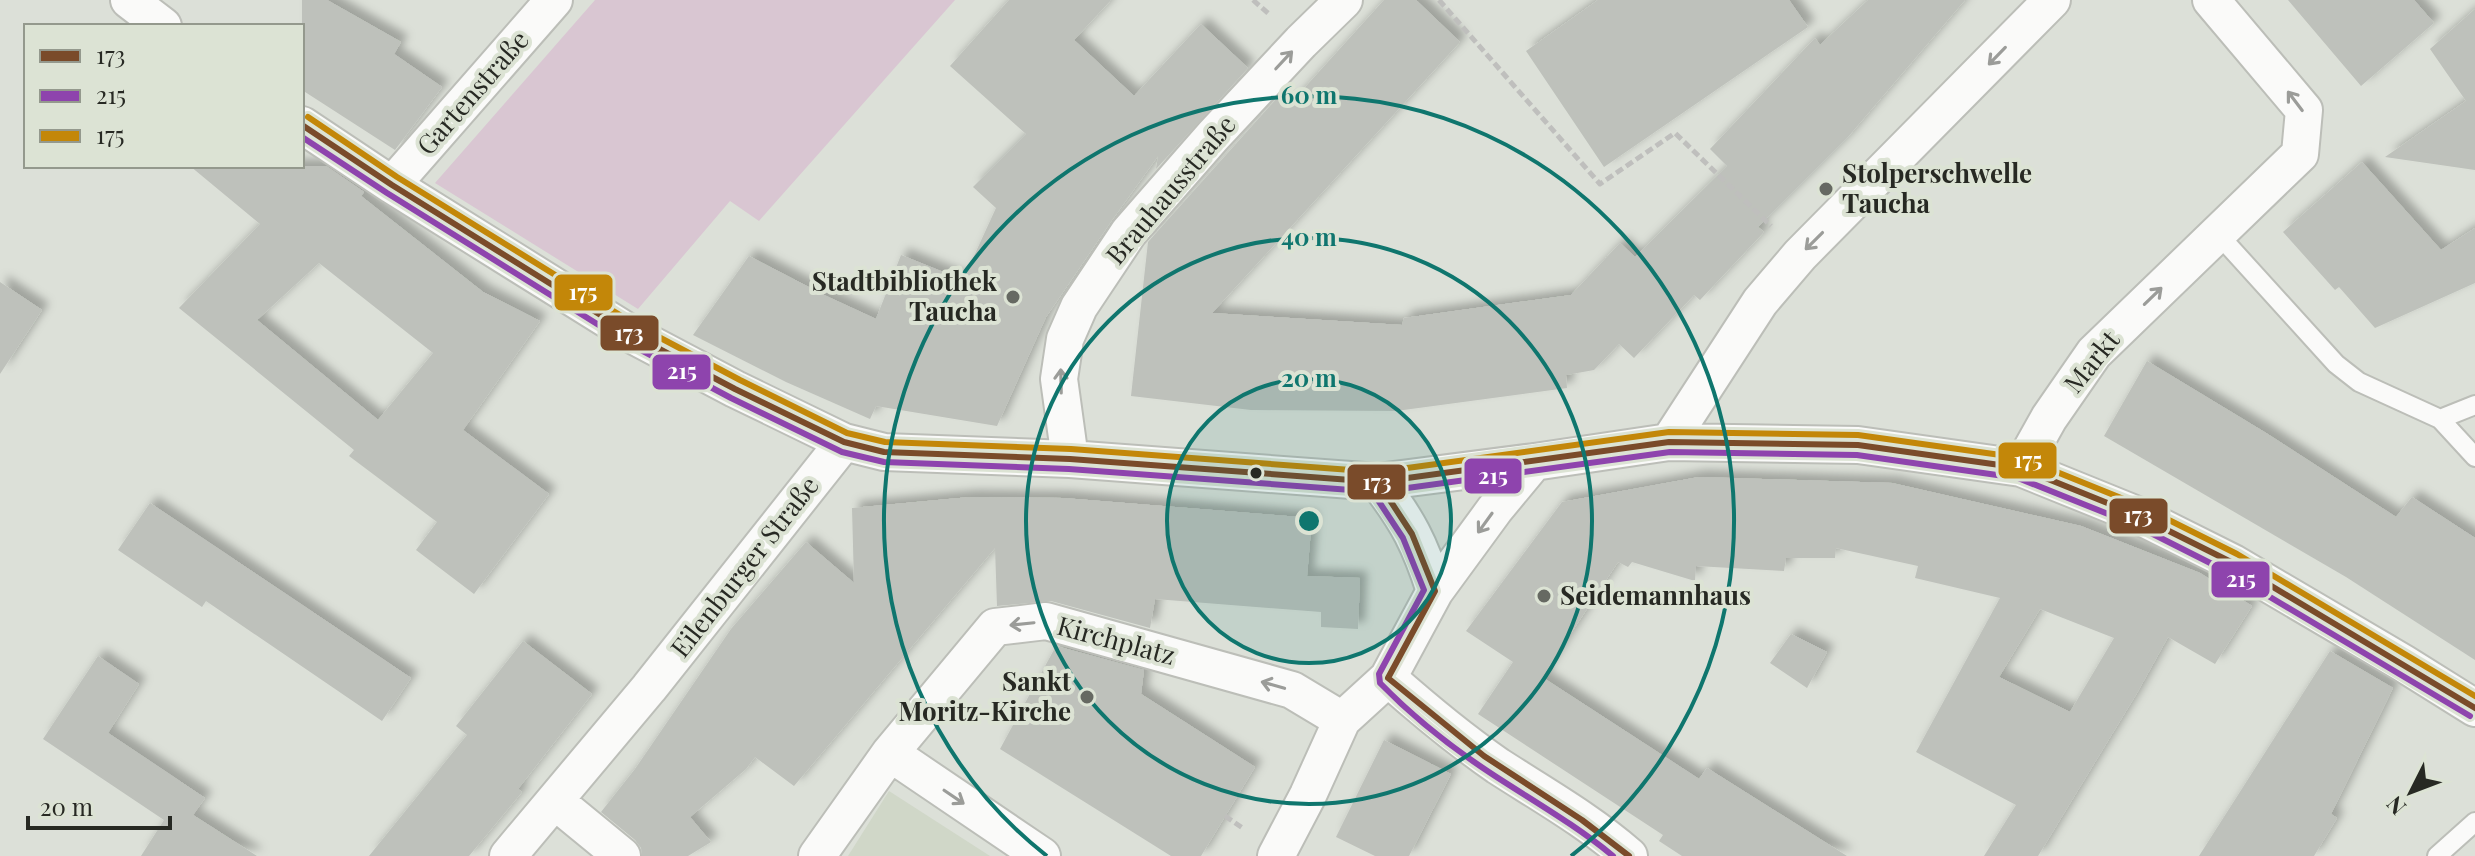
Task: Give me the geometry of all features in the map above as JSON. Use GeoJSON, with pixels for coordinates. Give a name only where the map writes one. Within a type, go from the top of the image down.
{"type":"FeatureCollection","features":[{"type":"Feature","properties":{"kind":"street"},"geometry":{"type":"LineString","coordinates":[[129,0],[160,24]]}},
{"type":"Feature","properties":{"kind":"street","name":"Gartenstraße"},"geometry":{"type":"LineString","coordinates":[[392,185],[554,0]]}},
{"type":"Feature","properties":{"kind":"street","name":"Brauhausstraße"},"geometry":{"type":"LineString","coordinates":[[1070,459],[1059,379],[1065,339],[1079,307],[1129,232],[1232,115],[1344,0]]}},
{"type":"Feature","properties":{"kind":"street"},"geometry":{"type":"LineString","coordinates":[[1669,442],[1760,302],[1800,255],[2052,0]]}},
{"type":"Feature","properties":{"kind":"street","name":"Markt"},"geometry":{"type":"LineString","coordinates":[[2021,468],[2049,418],[2094,353],[2300,154],[2304,110],[2211,0]]}},
{"type":"Feature","properties":{"kind":"street"},"geometry":{"type":"LineString","coordinates":[[304,126],[631,334],[844,442],[884,452],[1070,459],[1378,482],[1669,442],[1858,445],[2021,468],[2137,515],[2233,563],[2475,708]]}},
{"type":"Feature","properties":{"kind":"street","name":"Eilenburger Straße"},"geometry":{"type":"LineString","coordinates":[[508,856],[658,677],[844,442]]}},
{"type":"Feature","properties":{"kind":"street"},"geometry":{"type":"LineString","coordinates":[[1264,845],[1308,795],[1342,720],[1388,678],[1435,591],[1534,462]]}},
{"type":"Feature","properties":{"kind":"street"},"geometry":{"type":"LineString","coordinates":[[1378,482],[1405,517],[1422,550],[1435,591]]}},
{"type":"Feature","properties":{"kind":"street","name":"Kirchplatz"},"geometry":{"type":"LineString","coordinates":[[817,856],[890,753],[995,627],[1046,621],[1292,690],[1342,720]]}},
{"type":"Feature","properties":{"kind":"street"},"geometry":{"type":"LineString","coordinates":[[1388,678],[1431,716],[1496,764],[1599,830],[1629,856]]}},
{"type":"Feature","properties":{"kind":"street"},"geometry":{"type":"LineString","coordinates":[[890,753],[1042,856]]}},
{"type":"Feature","properties":{"kind":"street"},"geometry":{"type":"LineString","coordinates":[[555,801],[622,856]]}},
{"type":"Feature","properties":{"kind":"lane"},"geometry":{"type":"LineString","coordinates":[[2218,234],[2336,364],[2359,382],[2440,419],[2475,457]]}},
{"type":"Feature","properties":{"kind":"lane"},"geometry":{"type":"LineString","coordinates":[[2440,419],[2475,405]]}},
{"type":"Feature","properties":{"kind":"lane"},"geometry":{"type":"LineString","coordinates":[[2437,856],[2475,822]]}},
{"type":"Feature","properties":{"kind":"path"},"geometry":{"type":"LineString","coordinates":[[1439,0],[1600,184],[1675,133],[1800,255]]}},
{"type":"Feature","properties":{"kind":"path"},"geometry":{"type":"LineString","coordinates":[[1225,816],[1264,845]]}},
{"type":"Feature","properties":{"kind":"shaded area"},"geometry":{"type":"Polygon","coordinates":[[[595,0],[955,0],[759,221],[730,201],[638,309],[435,183],[595,0]]]}},
{"type":"Feature","properties":{"kind":"shaded area"},"geometry":{"type":"Polygon","coordinates":[[[889,791],[990,856],[848,856],[889,791]]]}},
{"type":"Feature","properties":{"kind":"building"},"geometry":{"type":"Polygon","coordinates":[[[302,0],[327,0],[401,42],[394,54],[442,87],[395,150],[304,91],[302,0]]]}},
{"type":"Feature","properties":{"kind":"building"},"geometry":{"type":"Polygon","coordinates":[[[1009,0],[1111,0],[1074,40],[1134,96],[1201,24],[1248,68],[1156,169],[1158,156],[1112,220],[1046,317],[997,426],[876,406],[870,419],[786,382],[693,335],[749,256],[876,319],[901,255],[963,280],[996,208],[973,187],[1026,134],[950,66],[1009,0]]]}},
{"type":"Feature","properties":{"kind":"building"},"geometry":{"type":"Polygon","coordinates":[[[1384,0],[1416,0],[1460,42],[1212,313],[1402,325],[1404,318],[1571,295],[1620,243],[1635,257],[1727,166],[1710,149],[1815,38],[1820,45],[1868,0],[1965,0],[1847,138],[1758,227],[1764,232],[1700,300],[1694,295],[1634,358],[1619,344],[1594,370],[1566,375],[1567,388],[1396,411],[1251,410],[1131,396],[1148,242],[1279,96],[1289,105],[1384,0]]]}},
{"type":"Feature","properties":{"kind":"building"},"geometry":{"type":"Polygon","coordinates":[[[1598,0],[1789,0],[1808,27],[1604,167],[1526,51],[1598,0]]]}},
{"type":"Feature","properties":{"kind":"building"},"geometry":{"type":"Polygon","coordinates":[[[2288,0],[2414,0],[2434,23],[2361,86],[2288,0]]]}},
{"type":"Feature","properties":{"kind":"building"},"geometry":{"type":"Polygon","coordinates":[[[2475,9],[2475,170],[2385,157],[2466,101],[2430,49],[2475,9]]]}},
{"type":"Feature","properties":{"kind":"building"},"geometry":{"type":"Polygon","coordinates":[[[2362,162],[2441,250],[2475,228],[2475,283],[2375,328],[2339,287],[2335,290],[2283,232],[2362,162]]]}},
{"type":"Feature","properties":{"kind":"building"},"geometry":{"type":"Polygon","coordinates":[[[326,166],[364,192],[361,196],[483,292],[540,321],[463,430],[549,494],[474,594],[416,550],[437,522],[349,456],[354,450],[179,308],[260,224],[192,168],[326,166]],[[319,263],[257,320],[378,420],[433,353],[319,263]]]}},
{"type":"Feature","properties":{"kind":"building"},"geometry":{"type":"Polygon","coordinates":[[[0,282],[42,310],[0,374],[0,282]]]}},
{"type":"Feature","properties":{"kind":"building"},"geometry":{"type":"Polygon","coordinates":[[[2147,361],[2396,517],[2412,497],[2475,538],[2475,660],[2346,577],[2104,436],[2147,361]]]}},
{"type":"Feature","properties":{"kind":"building"},"geometry":{"type":"Polygon","coordinates":[[[1699,477],[1892,483],[2081,526],[2200,573],[2252,606],[2215,664],[2168,637],[2038,856],[1984,856],[2016,805],[1916,752],[2000,598],[1915,578],[1918,566],[1836,548],[1835,558],[1786,558],[1784,571],[1696,566],[1695,581],[1632,562],[1628,567],[1618,562],[1542,677],[1699,779],[1707,768],[1847,856],[1682,856],[1659,841],[1663,835],[1478,714],[1513,662],[1466,631],[1562,502],[1699,477]],[[2040,609],[1999,677],[2070,712],[2114,638],[2040,609]]]}},
{"type":"Feature","properties":{"kind":"building"},"geometry":{"type":"Polygon","coordinates":[[[970,497],[1063,498],[1312,518],[1307,576],[1360,578],[1358,629],[1321,627],[1321,612],[1155,599],[1150,628],[1051,601],[997,606],[995,548],[794,786],[755,757],[746,769],[690,817],[711,842],[688,856],[642,856],[635,840],[601,812],[635,769],[731,629],[806,542],[854,583],[852,508],[970,497]]]}},
{"type":"Feature","properties":{"kind":"building"},"geometry":{"type":"Polygon","coordinates":[[[150,503],[411,678],[382,721],[206,601],[202,607],[118,550],[150,503]]]}},
{"type":"Feature","properties":{"kind":"building"},"geometry":{"type":"Polygon","coordinates":[[[1791,634],[1827,652],[1807,688],[1770,663],[1791,634]]]}},
{"type":"Feature","properties":{"kind":"building"},"geometry":{"type":"Polygon","coordinates":[[[523,641],[592,694],[518,789],[522,792],[469,856],[369,856],[467,735],[456,726],[523,641]]]}},
{"type":"Feature","properties":{"kind":"building","name":"Sankt Moritz-Kirche"},"geometry":{"type":"Polygon","coordinates":[[[1056,646],[1144,670],[1141,694],[1255,767],[1201,856],[1171,856],[1000,749],[1056,646]]]}},
{"type":"Feature","properties":{"kind":"building"},"geometry":{"type":"Polygon","coordinates":[[[2330,651],[2393,688],[2331,814],[2337,818],[2314,856],[2199,856],[2330,651]]]}},
{"type":"Feature","properties":{"kind":"building"},"geometry":{"type":"Polygon","coordinates":[[[98,656],[139,684],[108,733],[205,798],[193,815],[257,856],[141,856],[164,820],[43,739],[98,656]]]}},
{"type":"Feature","properties":{"kind":"building"},"geometry":{"type":"Polygon","coordinates":[[[1384,740],[1451,774],[1409,856],[1375,856],[1336,837],[1384,740]]]}},
{"type":"Feature","properties":{"kind":"transit line","name":"175"},"geometry":{"type":"LineString","coordinates":[[308,117],[397,177],[636,325],[847,433],[885,442],[1071,449],[1378,472],[1669,432],[1858,435],[2022,458],[2141,506],[2237,554],[2475,696]]}},
{"type":"Feature","properties":{"kind":"transit line","name":"173"},"geometry":{"type":"LineString","coordinates":[[304,126],[631,334],[844,442],[884,452],[1070,459],[1378,482],[1669,442],[1858,445],[2021,468],[2137,515],[2233,563],[2475,708]]}},
{"type":"Feature","properties":{"kind":"transit line","name":"215"},"geometry":{"type":"LineString","coordinates":[[304,138],[626,342],[842,452],[884,462],[1069,469],[1378,492],[1670,452],[1857,455],[2018,478],[2133,524],[2228,572],[2470,716]]}},
{"type":"Feature","properties":{"kind":"transit line","name":"173"},"geometry":{"type":"LineString","coordinates":[[1378,482],[1412,534],[1435,591],[1388,678],[1484,756],[1582,820],[1629,856]]}},
{"type":"Feature","properties":{"kind":"transit line","name":"215"},"geometry":{"type":"LineString","coordinates":[[1370,488],[1403,538],[1424,590],[1379,674],[1380,683],[1450,744],[1613,856]]}},
{"type":"Feature","properties":{"kind":"place","name":"Stolperschwelle Taucha"},"geometry":{"type":"Point","coordinates":[1826,189]}},
{"type":"Feature","properties":{"kind":"place","name":"Stadtbibliothek Taucha"},"geometry":{"type":"Point","coordinates":[1013,297]}},
{"type":"Feature","properties":{"kind":"place","name":"Seidemannhaus"},"geometry":{"type":"Point","coordinates":[1544,596]}},
{"type":"Feature","properties":{"kind":"place","name":"Sankt Moritz-Kirche"},"geometry":{"type":"Point","coordinates":[1087,697]}}]}
